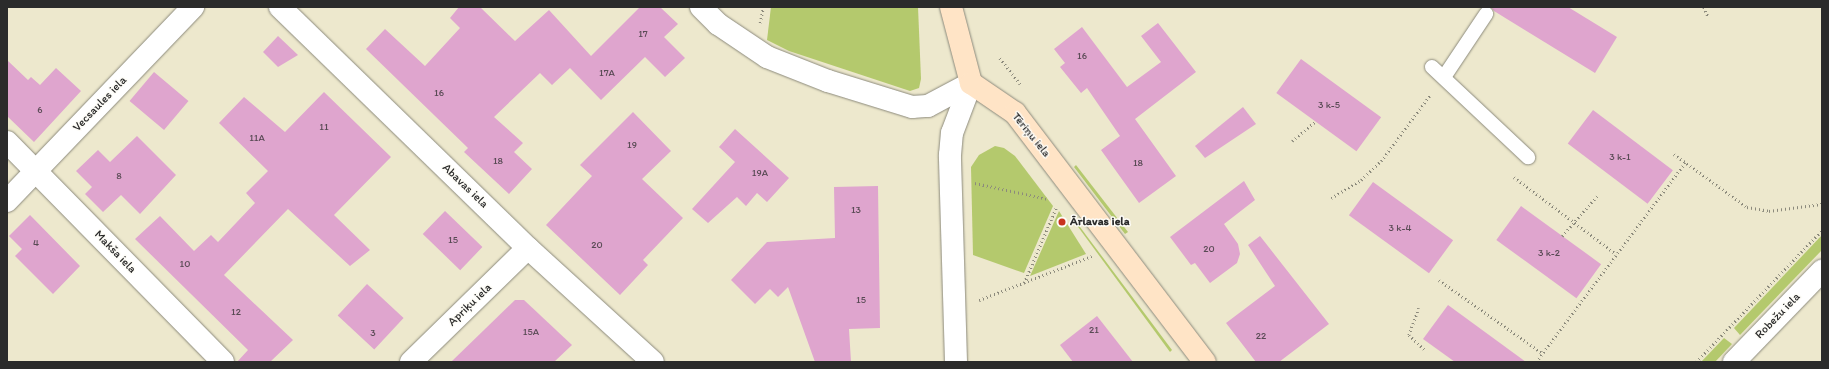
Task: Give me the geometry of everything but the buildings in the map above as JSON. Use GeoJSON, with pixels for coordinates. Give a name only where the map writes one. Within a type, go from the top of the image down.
{"type":"FeatureCollection","features":[{"type":"Feature","properties":{"kind":"street","name":"Vecsaules iela"},"geometry":{"type":"LineString","coordinates":[[7,201],[193,7]]}},
{"type":"Feature","properties":{"kind":"street","name":"Abavas iela"},"geometry":{"type":"LineString","coordinates":[[280,7],[528,248],[653,362]]}},
{"type":"Feature","properties":{"kind":"street"},"geometry":{"type":"LineString","coordinates":[[701,7],[718,24],[766,57],[828,81],[912,107],[928,106],[971,83]]}},
{"type":"Feature","properties":{"kind":"street"},"geometry":{"type":"LineString","coordinates":[[951,7],[971,83],[952,133],[950,155],[956,362]]}},
{"type":"Feature","properties":{"kind":"street","name":"Tēriņu iela"},"geometry":{"type":"LineString","coordinates":[[971,83],[1015,113],[1205,362]]}},
{"type":"Feature","properties":{"kind":"street","name":"Makša iela"},"geometry":{"type":"LineString","coordinates":[[7,142],[223,362]]}},
{"type":"Feature","properties":{"kind":"street","name":"Apriķu iela"},"geometry":{"type":"LineString","coordinates":[[411,362],[528,248]]}},
{"type":"Feature","properties":{"kind":"street","name":"Robežu iela"},"geometry":{"type":"LineString","coordinates":[[1734,362],[1822,271]]}},
{"type":"Feature","properties":{"kind":"lane"},"geometry":{"type":"LineString","coordinates":[[1444,77],[1486,14]]}},
{"type":"Feature","properties":{"kind":"lane"},"geometry":{"type":"LineString","coordinates":[[1432,67],[1528,157]]}},
{"type":"Feature","properties":{"kind":"path"},"geometry":{"type":"LineString","coordinates":[[1704,7],[1708,16]]}},
{"type":"Feature","properties":{"kind":"path"},"geometry":{"type":"LineString","coordinates":[[1331,198],[1361,180],[1381,161],[1444,77]]}},
{"type":"Feature","properties":{"kind":"path"},"geometry":{"type":"LineString","coordinates":[[1292,141],[1315,122]]}},
{"type":"Feature","properties":{"kind":"path"},"geometry":{"type":"LineString","coordinates":[[1674,154],[1747,207],[1769,212],[1822,204]]}},
{"type":"Feature","properties":{"kind":"path"},"geometry":{"type":"LineString","coordinates":[[1536,362],[1685,163]]}},
{"type":"Feature","properties":{"kind":"path"},"geometry":{"type":"LineString","coordinates":[[1514,177],[1616,254]]}},
{"type":"Feature","properties":{"kind":"path"},"geometry":{"type":"LineString","coordinates":[[967,181],[1030,196],[1047,198],[1052,201]]}},
{"type":"Feature","properties":{"kind":"path"},"geometry":{"type":"LineString","coordinates":[[1562,236],[1597,196]]}},
{"type":"Feature","properties":{"kind":"path"},"geometry":{"type":"LineString","coordinates":[[1024,283],[1058,204]]}},
{"type":"Feature","properties":{"kind":"path"},"geometry":{"type":"LineString","coordinates":[[1696,362],[1822,230]]}},
{"type":"Feature","properties":{"kind":"path"},"geometry":{"type":"LineString","coordinates":[[977,301],[1092,256]]}},
{"type":"Feature","properties":{"kind":"path"},"geometry":{"type":"LineString","coordinates":[[1439,280],[1542,354]]}},
{"type":"Feature","properties":{"kind":"path"},"geometry":{"type":"LineString","coordinates":[[1418,308],[1409,335],[1426,351]]}},
{"type":"Feature","properties":{"kind":"green space"},"geometry":{"type":"Polygon","coordinates":[[[771,7],[918,7],[921,79],[919,88],[910,91],[789,51],[767,40],[771,7]]]}},
{"type":"Feature","properties":{"kind":"green space"},"geometry":{"type":"Polygon","coordinates":[[[995,146],[1004,148],[1015,156],[1053,206],[1024,273],[973,255],[971,167],[979,155],[995,146]]]}},
{"type":"Feature","properties":{"kind":"green space"},"geometry":{"type":"Polygon","coordinates":[[[1076,165],[1128,232],[1125,234],[1074,167],[1076,165]]]}},
{"type":"Feature","properties":{"kind":"green space"},"geometry":{"type":"Polygon","coordinates":[[[1059,211],[1086,254],[1030,276],[1059,211]]]}},
{"type":"Feature","properties":{"kind":"green space"},"geometry":{"type":"Polygon","coordinates":[[[1074,219],[1172,350],[1170,352],[1073,220],[1074,219]]]}},
{"type":"Feature","properties":{"kind":"green space"},"geometry":{"type":"Polygon","coordinates":[[[1822,235],[1822,250],[1740,335],[1734,328],[1822,235]]]}},
{"type":"Feature","properties":{"kind":"green space"},"geometry":{"type":"Polygon","coordinates":[[[1724,338],[1732,344],[1715,362],[1701,362],[1724,338]]]}},
{"type":"Feature","properties":{"kind":"place","name":"Ārlavas iela"},"geometry":{"type":"Point","coordinates":[1062,222]}}]}
